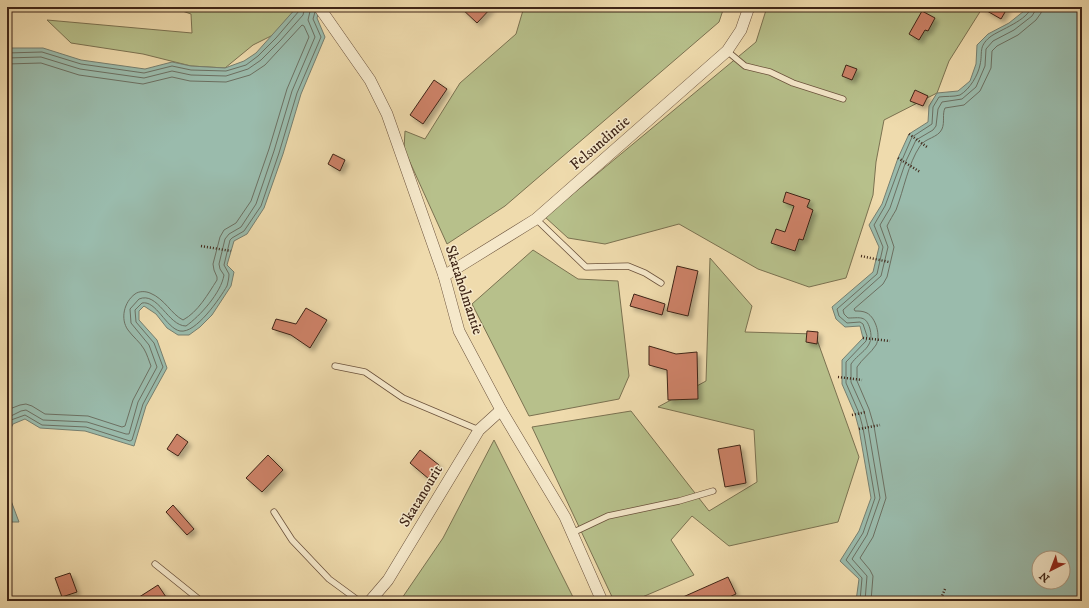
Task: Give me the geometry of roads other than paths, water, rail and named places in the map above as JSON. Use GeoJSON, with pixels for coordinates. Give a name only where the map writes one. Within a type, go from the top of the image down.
{"type":"FeatureCollection","features":[{"type":"Feature","properties":{"kind":"street","name":"Skataholmantie"},"geometry":{"type":"LineString","coordinates":[[319,7],[370,80],[387,114],[444,276],[459,331],[501,410],[565,517],[602,601]]}},
{"type":"Feature","properties":{"kind":"street","name":"Felsundintie"},"geometry":{"type":"LineString","coordinates":[[444,276],[536,219],[727,51],[741,30],[749,7]]}},
{"type":"Feature","properties":{"kind":"street","name":"Skatanourit"},"geometry":{"type":"LineString","coordinates":[[370,601],[388,580],[480,430],[501,410]]}},
{"type":"Feature","properties":{"kind":"lane"},"geometry":{"type":"LineString","coordinates":[[727,51],[745,66],[770,72],[793,83],[843,99]]}},
{"type":"Feature","properties":{"kind":"lane"},"geometry":{"type":"LineString","coordinates":[[536,219],[586,267],[628,266],[645,273],[661,283]]}},
{"type":"Feature","properties":{"kind":"lane"},"geometry":{"type":"LineString","coordinates":[[335,366],[365,372],[403,398],[480,430]]}},
{"type":"Feature","properties":{"kind":"lane"},"geometry":{"type":"LineString","coordinates":[[572,533],[608,516],[678,501],[713,491]]}},
{"type":"Feature","properties":{"kind":"lane"},"geometry":{"type":"LineString","coordinates":[[274,512],[292,540],[329,579],[359,601]]}},
{"type":"Feature","properties":{"kind":"lane"},"geometry":{"type":"LineString","coordinates":[[156,564],[201,601]]}},
{"type":"Feature","properties":{"kind":"water"},"geometry":{"type":"Polygon","coordinates":[[[297,7],[320,7],[317,18],[325,37],[301,94],[283,154],[264,208],[247,234],[234,241],[227,265],[234,272],[231,286],[212,315],[189,335],[178,335],[167,328],[156,314],[144,306],[139,311],[139,320],[157,340],[167,368],[146,406],[134,446],[85,431],[40,428],[25,419],[13,424],[7,436],[7,50],[10,48],[43,48],[81,60],[145,69],[172,62],[191,66],[225,68],[244,61],[256,53],[297,7]]]}},
{"type":"Feature","properties":{"kind":"water"},"geometry":{"type":"Polygon","coordinates":[[[1029,7],[1082,7],[1082,601],[856,601],[859,579],[840,561],[859,531],[871,498],[859,429],[855,414],[842,384],[842,360],[863,338],[860,326],[845,327],[836,319],[832,307],[873,272],[879,247],[869,225],[882,204],[898,158],[909,134],[928,122],[929,106],[937,93],[958,91],[970,81],[976,64],[977,45],[988,34],[1009,23],[1029,7]]]}},
{"type":"Feature","properties":{"kind":"water"},"geometry":{"type":"Polygon","coordinates":[[[7,490],[19,522],[7,522],[7,490]]]}}]}
